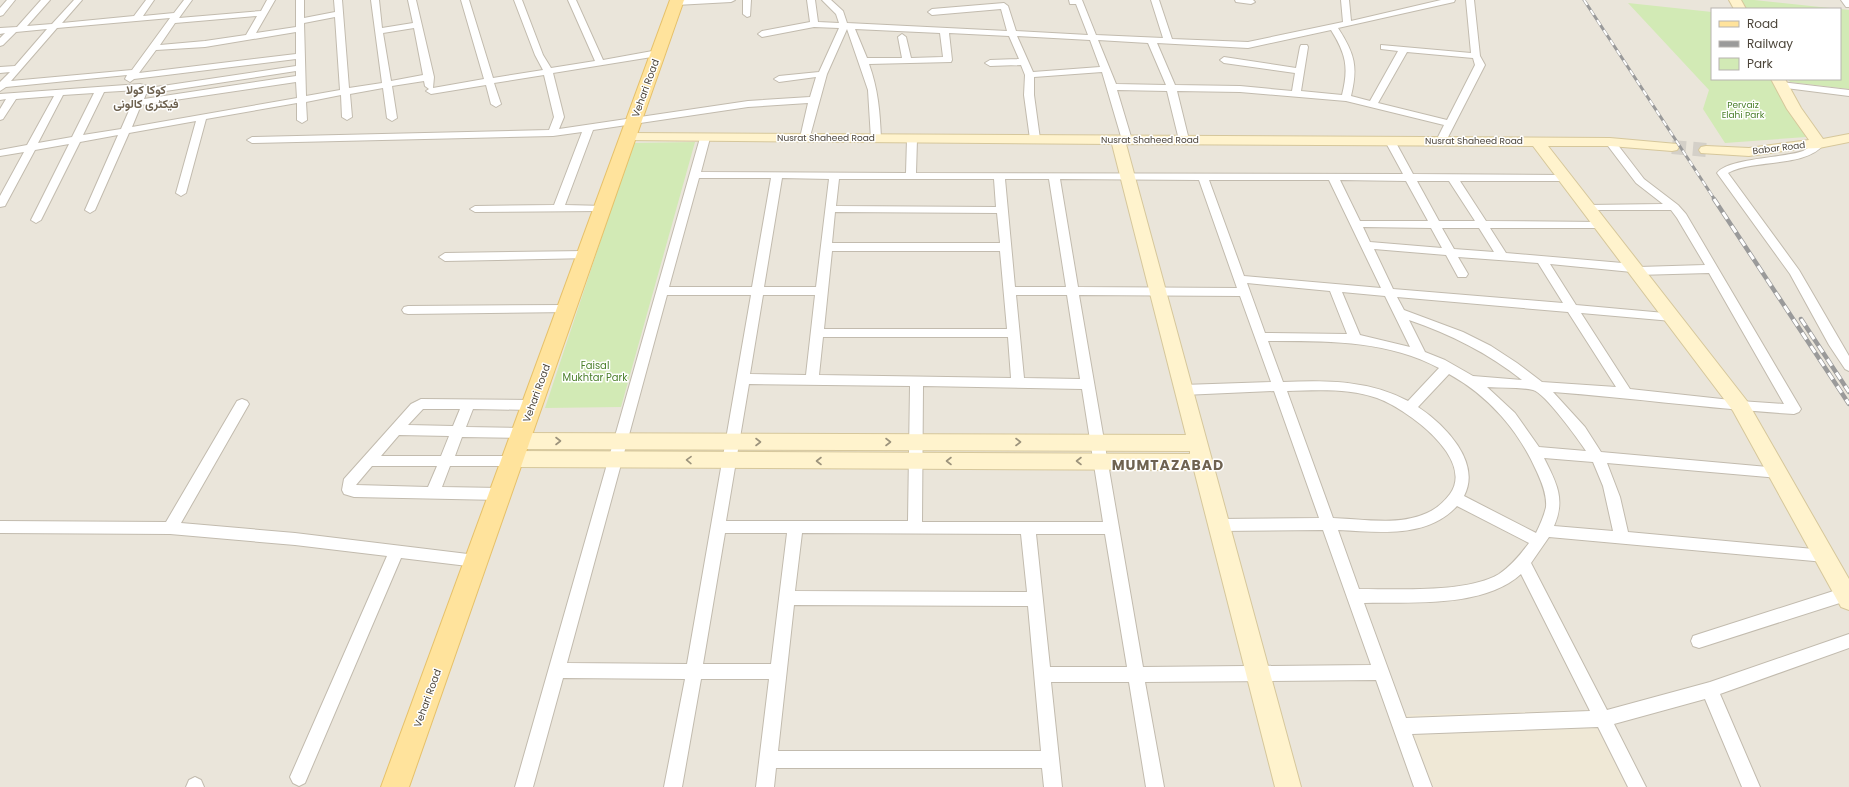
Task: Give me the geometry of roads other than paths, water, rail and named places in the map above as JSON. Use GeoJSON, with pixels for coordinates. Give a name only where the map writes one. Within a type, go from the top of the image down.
{"type":"FeatureCollection","features":[{"type":"Feature","properties":{"kind":"main road","name":"Vehari Road"},"geometry":{"type":"LineString","coordinates":[[395,787],[676,2]]}},
{"type":"Feature","properties":{"kind":"street"},"geometry":{"type":"LineString","coordinates":[[0,1],[11,0]]}},
{"type":"Feature","properties":{"kind":"street"},"geometry":{"type":"LineString","coordinates":[[0,13],[11,0]]}},
{"type":"Feature","properties":{"kind":"street"},"geometry":{"type":"LineString","coordinates":[[0,43],[46,0]]}},
{"type":"Feature","properties":{"kind":"street"},"geometry":{"type":"LineString","coordinates":[[1,87],[53,26],[78,0]]}},
{"type":"Feature","properties":{"kind":"street"},"geometry":{"type":"LineString","coordinates":[[136,19],[150,0]]}},
{"type":"Feature","properties":{"kind":"street"},"geometry":{"type":"LineString","coordinates":[[123,88],[188,0]]}},
{"type":"Feature","properties":{"kind":"street"},"geometry":{"type":"LineString","coordinates":[[300,0],[300,56],[303,100],[302,120]]}},
{"type":"Feature","properties":{"kind":"street"},"geometry":{"type":"LineString","coordinates":[[338,0],[347,117]]}},
{"type":"Feature","properties":{"kind":"street"},"geometry":{"type":"LineString","coordinates":[[375,0],[378,32],[392,118]]}},
{"type":"Feature","properties":{"kind":"street"},"geometry":{"type":"LineString","coordinates":[[412,0],[429,77],[431,95],[489,80],[548,72],[658,53]]}},
{"type":"Feature","properties":{"kind":"street"},"geometry":{"type":"LineString","coordinates":[[465,0],[496,104]]}},
{"type":"Feature","properties":{"kind":"street"},"geometry":{"type":"LineString","coordinates":[[518,0],[539,55],[548,72],[559,117],[553,133]]}},
{"type":"Feature","properties":{"kind":"street"},"geometry":{"type":"LineString","coordinates":[[572,0],[600,63]]}},
{"type":"Feature","properties":{"kind":"street"},"geometry":{"type":"LineString","coordinates":[[676,2],[731,0]]}},
{"type":"Feature","properties":{"kind":"street"},"geometry":{"type":"LineString","coordinates":[[747,0],[747,14]]}},
{"type":"Feature","properties":{"kind":"street"},"geometry":{"type":"LineString","coordinates":[[811,0],[814,24]]}},
{"type":"Feature","properties":{"kind":"street"},"geometry":{"type":"LineString","coordinates":[[826,0],[840,13],[869,75],[874,101],[876,139]]}},
{"type":"Feature","properties":{"kind":"street"},"geometry":{"type":"LineString","coordinates":[[934,0],[936,12],[1004,6],[1012,34],[1030,75],[1029,95],[1036,139]]}},
{"type":"Feature","properties":{"kind":"street"},"geometry":{"type":"LineString","coordinates":[[1090,0],[1076,1],[1095,38],[1112,87],[1123,140],[1128,177],[1199,453],[1288,787]]}},
{"type":"Feature","properties":{"kind":"street"},"geometry":{"type":"LineString","coordinates":[[1155,0],[1168,41]]}},
{"type":"Feature","properties":{"kind":"street"},"geometry":{"type":"LineString","coordinates":[[1239,0],[1251,2]]}},
{"type":"Feature","properties":{"kind":"street"},"geometry":{"type":"LineString","coordinates":[[1344,0],[1347,24]]}},
{"type":"Feature","properties":{"kind":"street"},"geometry":{"type":"LineString","coordinates":[[762,34],[814,24],[1248,45],[1451,0]]}},
{"type":"Feature","properties":{"kind":"street"},"geometry":{"type":"LineString","coordinates":[[1441,141],[1480,65],[1476,56],[1470,0]]}},
{"type":"Feature","properties":{"kind":"street"},"geometry":{"type":"LineString","coordinates":[[1845,0],[1849,5]]}},
{"type":"Feature","properties":{"kind":"street"},"geometry":{"type":"LineString","coordinates":[[250,36],[263,13],[273,1]]}},
{"type":"Feature","properties":{"kind":"street"},"geometry":{"type":"LineString","coordinates":[[0,31],[136,19],[263,13]]}},
{"type":"Feature","properties":{"kind":"street"},"geometry":{"type":"LineString","coordinates":[[152,48],[205,44],[250,36],[300,25],[338,14]]}},
{"type":"Feature","properties":{"kind":"street"},"geometry":{"type":"LineString","coordinates":[[378,32],[418,25]]}},
{"type":"Feature","properties":{"kind":"street"},"geometry":{"type":"LineString","coordinates":[[806,138],[814,100],[822,74],[847,26]]}},
{"type":"Feature","properties":{"kind":"street"},"geometry":{"type":"LineString","coordinates":[[1333,27],[1350,52],[1352,75],[1346,98]]}},
{"type":"Feature","properties":{"kind":"street"},"geometry":{"type":"LineString","coordinates":[[862,61],[948,60],[944,31]]}},
{"type":"Feature","properties":{"kind":"street"},"geometry":{"type":"LineString","coordinates":[[902,37],[908,60]]}},
{"type":"Feature","properties":{"kind":"street"},"geometry":{"type":"LineString","coordinates":[[1152,41],[1171,87],[1184,140]]}},
{"type":"Feature","properties":{"kind":"street"},"geometry":{"type":"LineString","coordinates":[[1244,66],[1248,45]]}},
{"type":"Feature","properties":{"kind":"street"},"geometry":{"type":"LineString","coordinates":[[1296,94],[1304,47]]}},
{"type":"Feature","properties":{"kind":"street"},"geometry":{"type":"LineString","coordinates":[[1384,47],[1476,56]]}},
{"type":"Feature","properties":{"kind":"street"},"geometry":{"type":"LineString","coordinates":[[1373,104],[1404,50]]}},
{"type":"Feature","properties":{"kind":"street"},"geometry":{"type":"LineString","coordinates":[[1,87],[300,56]]}},
{"type":"Feature","properties":{"kind":"street"},"geometry":{"type":"LineString","coordinates":[[1224,60],[1244,66],[1300,70]]}},
{"type":"Feature","properties":{"kind":"street"},"geometry":{"type":"LineString","coordinates":[[990,63],[1024,62]]}},
{"type":"Feature","properties":{"kind":"street"},"geometry":{"type":"LineString","coordinates":[[0,70],[16,68]]}},
{"type":"Feature","properties":{"kind":"street"},"geometry":{"type":"LineString","coordinates":[[1030,75],[1106,69]]}},
{"type":"Feature","properties":{"kind":"street"},"geometry":{"type":"LineString","coordinates":[[142,92],[301,73]]}},
{"type":"Feature","properties":{"kind":"street"},"geometry":{"type":"LineString","coordinates":[[135,108],[301,73]]}},
{"type":"Feature","properties":{"kind":"street"},"geometry":{"type":"LineString","coordinates":[[779,79],[822,74]]}},
{"type":"Feature","properties":{"kind":"street"},"geometry":{"type":"LineString","coordinates":[[0,153],[30,149],[429,77]]}},
{"type":"Feature","properties":{"kind":"street"},"geometry":{"type":"LineString","coordinates":[[1779,82],[1849,93]]}},
{"type":"Feature","properties":{"kind":"street","name":"Babar Road"},"geometry":{"type":"LineString","coordinates":[[1779,82],[1794,109],[1819,144]]}},
{"type":"Feature","properties":{"kind":"street"},"geometry":{"type":"LineString","coordinates":[[0,97],[143,87],[90,210]]}},
{"type":"Feature","properties":{"kind":"street"},"geometry":{"type":"LineString","coordinates":[[1112,87],[1240,89],[1346,98],[1450,124]]}},
{"type":"Feature","properties":{"kind":"street"},"geometry":{"type":"LineString","coordinates":[[36,220],[100,91]]}},
{"type":"Feature","properties":{"kind":"street"},"geometry":{"type":"LineString","coordinates":[[1,204],[60,93]]}},
{"type":"Feature","properties":{"kind":"street"},"geometry":{"type":"LineString","coordinates":[[0,117],[13,96]]}},
{"type":"Feature","properties":{"kind":"street"},"geometry":{"type":"LineString","coordinates":[[252,140],[553,133],[589,128],[630,130],[748,104],[814,100]]}},
{"type":"Feature","properties":{"kind":"street"},"geometry":{"type":"LineString","coordinates":[[135,108],[202,102]]}},
{"type":"Feature","properties":{"kind":"street"},"geometry":{"type":"LineString","coordinates":[[181,193],[202,117]]}},
{"type":"Feature","properties":{"kind":"street"},"geometry":{"type":"LineString","coordinates":[[558,209],[589,128]]}},
{"type":"Feature","properties":{"kind":"street","name":"Nusrat Shaheed Road"},"geometry":{"type":"LineString","coordinates":[[630,130],[705,138],[1610,142],[1672,147]]}},
{"type":"Feature","properties":{"kind":"street"},"geometry":{"type":"LineString","coordinates":[[524,787],[705,138]]}},
{"type":"Feature","properties":{"kind":"street"},"geometry":{"type":"LineString","coordinates":[[1849,138],[1819,144],[1807,153],[1744,165],[1725,170],[1722,173],[1795,273],[1835,346],[1849,366]]}},
{"type":"Feature","properties":{"kind":"street"},"geometry":{"type":"LineString","coordinates":[[911,176],[912,139]]}},
{"type":"Feature","properties":{"kind":"street"},"geometry":{"type":"LineString","coordinates":[[1390,141],[1462,274]]}},
{"type":"Feature","properties":{"kind":"street"},"geometry":{"type":"LineString","coordinates":[[1537,142],[1740,406],[1779,473],[1847,597],[1699,641]]}},
{"type":"Feature","properties":{"kind":"street"},"geometry":{"type":"LineString","coordinates":[[1473,381],[1626,393],[1740,406],[1793,410],[1794,408],[1682,216],[1674,207],[1640,181],[1610,142]]}},
{"type":"Feature","properties":{"kind":"street","name":"Babar Road"},"geometry":{"type":"LineString","coordinates":[[1706,150],[1733,152],[1760,151],[1796,145],[1819,144]]}},
{"type":"Feature","properties":{"kind":"street"},"geometry":{"type":"LineString","coordinates":[[695,175],[1565,178]]}},
{"type":"Feature","properties":{"kind":"street"},"geometry":{"type":"LineString","coordinates":[[673,787],[694,672],[777,175]]}},
{"type":"Feature","properties":{"kind":"street"},"geometry":{"type":"LineString","coordinates":[[812,380],[834,176]]}},
{"type":"Feature","properties":{"kind":"street"},"geometry":{"type":"LineString","coordinates":[[999,176],[1018,383]]}},
{"type":"Feature","properties":{"kind":"street"},"geometry":{"type":"LineString","coordinates":[[1054,176],[1098,452],[1155,787]]}},
{"type":"Feature","properties":{"kind":"street"},"geometry":{"type":"LineString","coordinates":[[1203,177],[1423,787]]}},
{"type":"Feature","properties":{"kind":"street"},"geometry":{"type":"LineString","coordinates":[[1333,177],[1420,355]]}},
{"type":"Feature","properties":{"kind":"street"},"geometry":{"type":"LineString","coordinates":[[1453,178],[1502,256]]}},
{"type":"Feature","properties":{"kind":"street"},"geometry":{"type":"LineString","coordinates":[[1588,208],[1674,207]]}},
{"type":"Feature","properties":{"kind":"street"},"geometry":{"type":"LineString","coordinates":[[475,209],[602,208]]}},
{"type":"Feature","properties":{"kind":"street"},"geometry":{"type":"LineString","coordinates":[[831,209],[1002,210]]}},
{"type":"Feature","properties":{"kind":"street"},"geometry":{"type":"LineString","coordinates":[[1356,224],[1601,225]]}},
{"type":"Feature","properties":{"kind":"street"},"geometry":{"type":"LineString","coordinates":[[1366,245],[1541,259],[1635,269],[1713,269]]}},
{"type":"Feature","properties":{"kind":"street"},"geometry":{"type":"LineString","coordinates":[[827,247],[1005,247]]}},
{"type":"Feature","properties":{"kind":"street"},"geometry":{"type":"LineString","coordinates":[[445,257],[586,255]]}},
{"type":"Feature","properties":{"kind":"street"},"geometry":{"type":"LineString","coordinates":[[1541,259],[1626,393]]}},
{"type":"Feature","properties":{"kind":"street"},"geometry":{"type":"LineString","coordinates":[[1009,291],[1158,292],[1242,286],[1334,287],[1672,317]]}},
{"type":"Feature","properties":{"kind":"street"},"geometry":{"type":"LineString","coordinates":[[1334,287],[1355,339]]}},
{"type":"Feature","properties":{"kind":"street"},"geometry":{"type":"LineString","coordinates":[[662,291],[822,291]]}},
{"type":"Feature","properties":{"kind":"street"},"geometry":{"type":"LineString","coordinates":[[408,310],[567,309]]}},
{"type":"Feature","properties":{"kind":"street"},"geometry":{"type":"LineString","coordinates":[[1400,313],[1434,324],[1477,344],[1498,356],[1539,386],[1569,418],[1597,457],[1614,499],[1622,538]]}},
{"type":"Feature","properties":{"kind":"street"},"geometry":{"type":"LineString","coordinates":[[817,333],[1013,334]]}},
{"type":"Feature","properties":{"kind":"street"},"geometry":{"type":"LineString","coordinates":[[1261,338],[1319,337],[1355,339],[1420,355],[1473,381],[1504,409],[1537,452],[1550,484],[1553,506],[1542,536],[1523,563],[1502,580],[1476,589],[1415,595],[1354,596]]}},
{"type":"Feature","properties":{"kind":"street"},"geometry":{"type":"LineString","coordinates":[[1409,408],[1447,368]]}},
{"type":"Feature","properties":{"kind":"street"},"geometry":{"type":"LineString","coordinates":[[743,379],[1088,384]]}},
{"type":"Feature","properties":{"kind":"street"},"geometry":{"type":"LineString","coordinates":[[915,527],[917,382]]}},
{"type":"Feature","properties":{"kind":"street"},"geometry":{"type":"LineString","coordinates":[[1183,390],[1279,386],[1349,388],[1372,392],[1409,408],[1437,430],[1454,453],[1463,478],[1459,492],[1447,509],[1430,519],[1407,524],[1368,526],[1328,524],[1218,525]]}},
{"type":"Feature","properties":{"kind":"street"},"geometry":{"type":"LineString","coordinates":[[170,528],[242,404]]}},
{"type":"Feature","properties":{"kind":"street"},"geometry":{"type":"LineString","coordinates":[[500,494],[349,490],[349,483],[416,407],[421,404],[532,405]]}},
{"type":"Feature","properties":{"kind":"street"},"geometry":{"type":"LineString","coordinates":[[433,492],[469,404]]}},
{"type":"Feature","properties":{"kind":"street"},"geometry":{"type":"LineString","coordinates":[[396,430],[458,432],[516,449]]}},
{"type":"Feature","properties":{"kind":"street"},"geometry":{"type":"LineString","coordinates":[[368,461],[446,461],[516,449],[1199,453]]}},
{"type":"Feature","properties":{"kind":"street"},"geometry":{"type":"LineString","coordinates":[[1537,452],[1779,473]]}},
{"type":"Feature","properties":{"kind":"street"},"geometry":{"type":"LineString","coordinates":[[1455,498],[1542,536],[1622,538],[1825,556]]}},
{"type":"Feature","properties":{"kind":"street"},"geometry":{"type":"LineString","coordinates":[[0,527],[170,528],[295,539],[476,561]]}},
{"type":"Feature","properties":{"kind":"street"},"geometry":{"type":"LineString","coordinates":[[718,527],[1112,528]]}},
{"type":"Feature","properties":{"kind":"street"},"geometry":{"type":"LineString","coordinates":[[765,787],[795,527]]}},
{"type":"Feature","properties":{"kind":"street"},"geometry":{"type":"LineString","coordinates":[[1028,528],[1053,787]]}},
{"type":"Feature","properties":{"kind":"street"},"geometry":{"type":"LineString","coordinates":[[299,777],[397,551]]}},
{"type":"Feature","properties":{"kind":"street"},"geometry":{"type":"LineString","coordinates":[[1523,563],[1637,787]]}},
{"type":"Feature","properties":{"kind":"street"},"geometry":{"type":"LineString","coordinates":[[787,598],[1035,599]]}},
{"type":"Feature","properties":{"kind":"street"},"geometry":{"type":"LineString","coordinates":[[1401,726],[1603,719],[1710,690],[1849,641]]}},
{"type":"Feature","properties":{"kind":"street"},"geometry":{"type":"LineString","coordinates":[[556,670],[778,672]]}},
{"type":"Feature","properties":{"kind":"street"},"geometry":{"type":"LineString","coordinates":[[1042,675],[1382,672]]}},
{"type":"Feature","properties":{"kind":"street"},"geometry":{"type":"LineString","coordinates":[[1710,690],[1751,787]]}},
{"type":"Feature","properties":{"kind":"street"},"geometry":{"type":"LineString","coordinates":[[768,760],[1050,759]]}},
{"type":"Feature","properties":{"kind":"tunnel"},"geometry":{"type":"LineString","coordinates":[[1672,147],[1706,150]]}},
{"type":"Feature","properties":{"kind":"railway"},"geometry":{"type":"LineString","coordinates":[[1584,0],[1715,200]]}},
{"type":"Feature","properties":{"kind":"railway"},"geometry":{"type":"LineString","coordinates":[[1714,199],[1849,404]]}},
{"type":"Feature","properties":{"kind":"railway"},"geometry":{"type":"LineString","coordinates":[[1801,319],[1849,392]]}},
{"type":"Feature","properties":{"kind":"district","name":"کوکا کولا فیکٹری کالونی"},"geometry":{"type":"Point","coordinates":[146,97]}},
{"type":"Feature","properties":{"kind":"district","name":"MUMTAZABAD"},"geometry":{"type":"Point","coordinates":[1168,465]}},
{"type":"Feature","properties":{"kind":"park label","name":"Pervaiz Elahi Park"},"geometry":{"type":"Point","coordinates":[1743,110]}},
{"type":"Feature","properties":{"kind":"park label","name":"Faisal Mukhtar Park"},"geometry":{"type":"Point","coordinates":[595,370]}}]}
